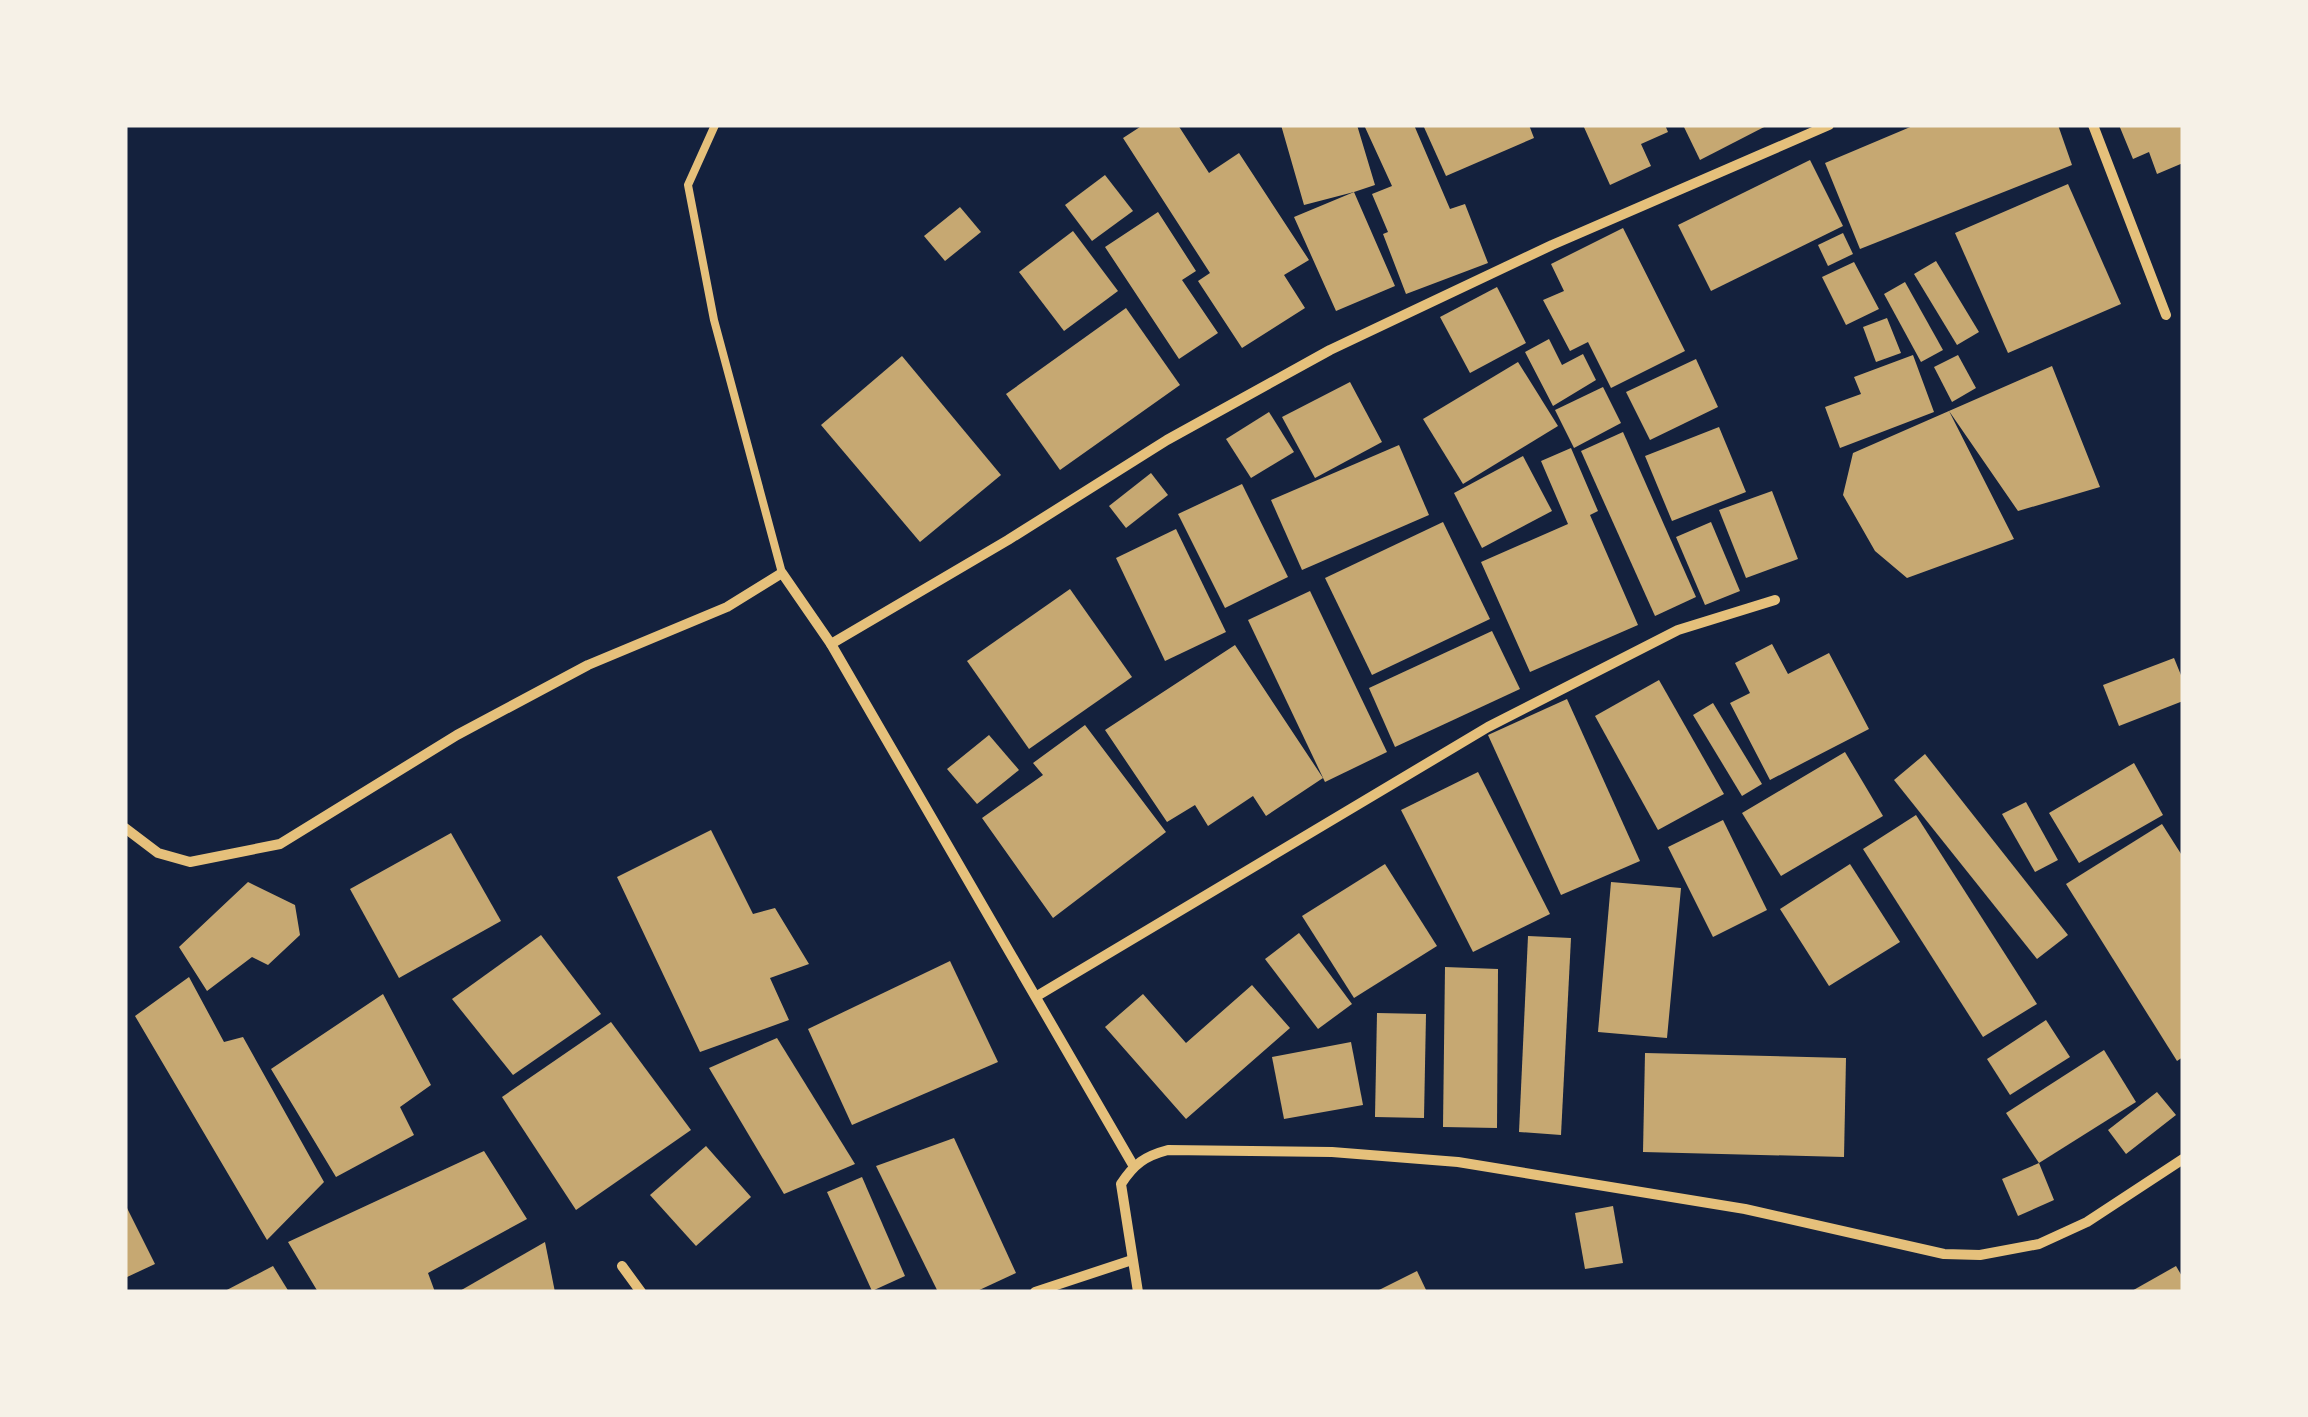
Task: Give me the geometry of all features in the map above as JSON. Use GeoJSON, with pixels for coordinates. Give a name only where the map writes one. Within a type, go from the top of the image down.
{"type":"FeatureCollection","features":[{"type":"Feature","properties":{"kind":"street"},"geometry":{"type":"LineString","coordinates":[[831,644],[1167,440],[1330,350],[1552,246],[1830,125]]}},
{"type":"Feature","properties":{"kind":"street"},"geometry":{"type":"LineString","coordinates":[[2093,125],[2166,315]]}},
{"type":"Feature","properties":{"kind":"street"},"geometry":{"type":"LineString","coordinates":[[125,828],[158,853],[190,862],[280,844],[457,734],[588,665],[727,607],[782,573],[831,644],[1133,1165]]}},
{"type":"Feature","properties":{"kind":"street"},"geometry":{"type":"LineString","coordinates":[[1036,996],[1488,727],[1678,630],[1774,600]]}},
{"type":"Feature","properties":{"kind":"street"},"geometry":{"type":"LineString","coordinates":[[1138,1292],[1121,1184],[1133,1165],[1150,1154],[1168,1150],[1332,1152],[1458,1162],[1745,1209],[1944,1254],[1980,1256],[2039,1244],[2086,1222],[2183,1159]]}},
{"type":"Feature","properties":{"kind":"street"},"geometry":{"type":"LineString","coordinates":[[1034,1292],[1132,1260]]}},
{"type":"Feature","properties":{"kind":"street"},"geometry":{"type":"LineString","coordinates":[[622,1266],[641,1292]]}},
{"type":"Feature","properties":{"kind":"lane"},"geometry":{"type":"LineString","coordinates":[[715,125],[688,185],[714,320],[782,573]]}},
{"type":"Feature","properties":{"kind":"building"},"geometry":{"type":"Polygon","coordinates":[[[1143,125],[1178,125],[1209,173],[1239,153],[1309,260],[1284,275],[1305,308],[1242,348],[1198,281],[1210,273],[1123,138],[1143,125]]]}},
{"type":"Feature","properties":{"kind":"building"},"geometry":{"type":"Polygon","coordinates":[[[1281,125],[1357,125],[1375,185],[1304,205],[1281,125]]]}},
{"type":"Feature","properties":{"kind":"building"},"geometry":{"type":"Polygon","coordinates":[[[1364,125],[1414,125],[1450,209],[1465,204],[1488,263],[1406,294],[1372,194],[1392,186],[1364,125]]]}},
{"type":"Feature","properties":{"kind":"building"},"geometry":{"type":"Polygon","coordinates":[[[1423,125],[1529,125],[1534,138],[1446,176],[1423,125]]]}},
{"type":"Feature","properties":{"kind":"building"},"geometry":{"type":"Polygon","coordinates":[[[1583,125],[1665,125],[1668,132],[1641,144],[1651,166],[1610,185],[1583,125]]]}},
{"type":"Feature","properties":{"kind":"building"},"geometry":{"type":"Polygon","coordinates":[[[1683,125],[1768,125],[1700,160],[1683,125]]]}},
{"type":"Feature","properties":{"kind":"building"},"geometry":{"type":"Polygon","coordinates":[[[1915,125],[2058,125],[2072,165],[1860,249],[1825,163],[1915,125]]]}},
{"type":"Feature","properties":{"kind":"building"},"geometry":{"type":"Polygon","coordinates":[[[2119,125],[2183,125],[2183,163],[2157,174],[2149,152],[2133,159],[2119,125]]]}},
{"type":"Feature","properties":{"kind":"building"},"geometry":{"type":"Polygon","coordinates":[[[1810,160],[1843,226],[1711,291],[1678,225],[1810,160]]]}},
{"type":"Feature","properties":{"kind":"building"},"geometry":{"type":"Polygon","coordinates":[[[1105,175],[1133,211],[1092,241],[1065,205],[1105,175]]]}},
{"type":"Feature","properties":{"kind":"building"},"geometry":{"type":"Polygon","coordinates":[[[2068,184],[2121,304],[2008,353],[1955,233],[2068,184]]]}},
{"type":"Feature","properties":{"kind":"building"},"geometry":{"type":"Polygon","coordinates":[[[1354,192],[1395,286],[1336,311],[1294,217],[1354,192]]]}},
{"type":"Feature","properties":{"kind":"building"},"geometry":{"type":"Polygon","coordinates":[[[960,207],[981,232],[945,261],[924,236],[960,207]]]}},
{"type":"Feature","properties":{"kind":"building"},"geometry":{"type":"Polygon","coordinates":[[[1158,212],[1196,271],[1182,280],[1218,333],[1179,359],[1105,247],[1158,212]]]}},
{"type":"Feature","properties":{"kind":"building"},"geometry":{"type":"Polygon","coordinates":[[[1623,228],[1685,351],[1611,388],[1588,342],[1570,351],[1543,300],[1564,291],[1551,264],[1623,228]]]}},
{"type":"Feature","properties":{"kind":"building"},"geometry":{"type":"Polygon","coordinates":[[[1073,231],[1118,291],[1064,331],[1019,272],[1073,231]]]}},
{"type":"Feature","properties":{"kind":"building"},"geometry":{"type":"Polygon","coordinates":[[[1843,233],[1853,254],[1828,266],[1818,245],[1843,233]]]}},
{"type":"Feature","properties":{"kind":"building"},"geometry":{"type":"Polygon","coordinates":[[[1936,261],[1979,332],[1957,345],[1914,274],[1936,261]]]}},
{"type":"Feature","properties":{"kind":"building"},"geometry":{"type":"Polygon","coordinates":[[[1854,262],[1879,309],[1846,325],[1822,277],[1854,262]]]}},
{"type":"Feature","properties":{"kind":"building"},"geometry":{"type":"Polygon","coordinates":[[[1905,282],[1943,350],[1921,362],[1884,294],[1905,282]]]}},
{"type":"Feature","properties":{"kind":"building"},"geometry":{"type":"Polygon","coordinates":[[[1497,287],[1526,343],[1470,373],[1440,317],[1497,287]]]}},
{"type":"Feature","properties":{"kind":"building"},"geometry":{"type":"Polygon","coordinates":[[[1126,308],[1180,385],[1060,470],[1006,394],[1126,308]]]}},
{"type":"Feature","properties":{"kind":"building"},"geometry":{"type":"Polygon","coordinates":[[[1887,318],[1901,353],[1876,362],[1863,327],[1887,318]]]}},
{"type":"Feature","properties":{"kind":"building"},"geometry":{"type":"Polygon","coordinates":[[[1549,339],[1562,365],[1583,354],[1596,380],[1553,406],[1525,352],[1549,339]]]}},
{"type":"Feature","properties":{"kind":"building"},"geometry":{"type":"Polygon","coordinates":[[[1913,355],[1934,412],[1840,448],[1825,407],[1861,394],[1854,377],[1913,355]]]}},
{"type":"Feature","properties":{"kind":"building"},"geometry":{"type":"Polygon","coordinates":[[[1958,355],[1976,388],[1952,402],[1934,367],[1958,355]]]}},
{"type":"Feature","properties":{"kind":"building"},"geometry":{"type":"Polygon","coordinates":[[[902,356],[1001,475],[920,542],[821,425],[902,356]]]}},
{"type":"Feature","properties":{"kind":"building"},"geometry":{"type":"Polygon","coordinates":[[[1696,359],[1718,407],[1650,440],[1626,392],[1696,359]]]}},
{"type":"Feature","properties":{"kind":"building"},"geometry":{"type":"Polygon","coordinates":[[[1518,362],[1558,426],[1463,484],[1423,419],[1518,362]]]}},
{"type":"Feature","properties":{"kind":"building"},"geometry":{"type":"Polygon","coordinates":[[[2052,366],[2100,487],[2018,511],[1949,411],[2052,366]]]}},
{"type":"Feature","properties":{"kind":"building"},"geometry":{"type":"Polygon","coordinates":[[[1350,382],[1382,442],[1315,478],[1282,417],[1350,382]]]}},
{"type":"Feature","properties":{"kind":"building"},"geometry":{"type":"Polygon","coordinates":[[[1603,387],[1621,423],[1574,448],[1555,410],[1603,387]]]}},
{"type":"Feature","properties":{"kind":"building"},"geometry":{"type":"Polygon","coordinates":[[[1949,411],[2014,539],[1907,578],[1875,551],[1843,495],[1853,453],[1949,411]]]}},
{"type":"Feature","properties":{"kind":"building"},"geometry":{"type":"Polygon","coordinates":[[[1269,412],[1294,452],[1251,478],[1226,439],[1269,412]]]}},
{"type":"Feature","properties":{"kind":"building"},"geometry":{"type":"Polygon","coordinates":[[[1719,427],[1746,492],[1672,521],[1645,456],[1719,427]]]}},
{"type":"Feature","properties":{"kind":"building"},"geometry":{"type":"Polygon","coordinates":[[[1623,432],[1696,597],[1655,616],[1581,451],[1623,432]]]}},
{"type":"Feature","properties":{"kind":"building"},"geometry":{"type":"Polygon","coordinates":[[[1399,445],[1429,515],[1302,570],[1271,500],[1399,445]]]}},
{"type":"Feature","properties":{"kind":"building"},"geometry":{"type":"Polygon","coordinates":[[[1571,448],[1598,511],[1590,515],[1638,625],[1530,672],[1481,562],[1568,524],[1541,461],[1571,448]]]}},
{"type":"Feature","properties":{"kind":"building"},"geometry":{"type":"Polygon","coordinates":[[[1523,456],[1552,511],[1482,548],[1454,493],[1523,456]]]}},
{"type":"Feature","properties":{"kind":"building"},"geometry":{"type":"Polygon","coordinates":[[[1151,473],[1168,495],[1126,528],[1109,506],[1151,473]]]}},
{"type":"Feature","properties":{"kind":"building"},"geometry":{"type":"Polygon","coordinates":[[[1242,484],[1288,577],[1225,608],[1178,514],[1242,484]]]}},
{"type":"Feature","properties":{"kind":"building"},"geometry":{"type":"Polygon","coordinates":[[[1772,491],[1798,559],[1746,578],[1719,510],[1772,491]]]}},
{"type":"Feature","properties":{"kind":"building"},"geometry":{"type":"Polygon","coordinates":[[[1443,522],[1490,619],[1372,675],[1325,578],[1443,522]]]}},
{"type":"Feature","properties":{"kind":"building"},"geometry":{"type":"Polygon","coordinates":[[[1711,522],[1740,591],[1705,605],[1676,537],[1711,522]]]}},
{"type":"Feature","properties":{"kind":"building"},"geometry":{"type":"Polygon","coordinates":[[[1176,529],[1226,632],[1165,661],[1116,558],[1176,529]]]}},
{"type":"Feature","properties":{"kind":"building"},"geometry":{"type":"Polygon","coordinates":[[[1070,589],[1132,677],[1029,749],[967,661],[1070,589]]]}},
{"type":"Feature","properties":{"kind":"building"},"geometry":{"type":"Polygon","coordinates":[[[1310,591],[1387,752],[1325,782],[1248,620],[1310,591]]]}},
{"type":"Feature","properties":{"kind":"building"},"geometry":{"type":"Polygon","coordinates":[[[1492,631],[1520,689],[1395,747],[1369,688],[1492,631]]]}},
{"type":"Feature","properties":{"kind":"building"},"geometry":{"type":"Polygon","coordinates":[[[1772,644],[1788,674],[1829,653],[1869,729],[1770,780],[1730,703],[1750,693],[1735,663],[1772,644]]]}},
{"type":"Feature","properties":{"kind":"building"},"geometry":{"type":"Polygon","coordinates":[[[1235,645],[1323,778],[1266,816],[1253,796],[1208,826],[1195,805],[1167,822],[1105,730],[1235,645]]]}},
{"type":"Feature","properties":{"kind":"building"},"geometry":{"type":"Polygon","coordinates":[[[2174,658],[2183,680],[2183,701],[2119,726],[2103,685],[2174,658]]]}},
{"type":"Feature","properties":{"kind":"building"},"geometry":{"type":"Polygon","coordinates":[[[1659,680],[1724,794],[1658,830],[1595,716],[1659,680]]]}},
{"type":"Feature","properties":{"kind":"building"},"geometry":{"type":"Polygon","coordinates":[[[1567,699],[1640,861],[1561,895],[1488,735],[1567,699]]]}},
{"type":"Feature","properties":{"kind":"building"},"geometry":{"type":"Polygon","coordinates":[[[1713,703],[1762,784],[1742,796],[1693,715],[1713,703]]]}},
{"type":"Feature","properties":{"kind":"building"},"geometry":{"type":"Polygon","coordinates":[[[1085,725],[1166,832],[1053,918],[982,818],[1043,775],[1033,763],[1085,725]]]}},
{"type":"Feature","properties":{"kind":"building"},"geometry":{"type":"Polygon","coordinates":[[[989,735],[1019,770],[977,804],[947,769],[989,735]]]}},
{"type":"Feature","properties":{"kind":"building"},"geometry":{"type":"Polygon","coordinates":[[[1845,752],[1883,816],[1781,876],[1742,813],[1845,752]]]}},
{"type":"Feature","properties":{"kind":"building"},"geometry":{"type":"Polygon","coordinates":[[[1925,754],[2068,935],[2037,959],[1894,780],[1925,754]]]}},
{"type":"Feature","properties":{"kind":"building"},"geometry":{"type":"Polygon","coordinates":[[[2134,763],[2163,815],[2079,863],[2049,813],[2134,763]]]}},
{"type":"Feature","properties":{"kind":"building"},"geometry":{"type":"Polygon","coordinates":[[[1478,772],[1550,914],[1473,952],[1401,810],[1478,772]]]}},
{"type":"Feature","properties":{"kind":"building"},"geometry":{"type":"Polygon","coordinates":[[[2026,802],[2058,860],[2035,872],[2002,814],[2026,802]]]}},
{"type":"Feature","properties":{"kind":"building"},"geometry":{"type":"Polygon","coordinates":[[[1916,815],[2037,1004],[1983,1037],[1863,849],[1916,815]]]}},
{"type":"Feature","properties":{"kind":"building"},"geometry":{"type":"Polygon","coordinates":[[[1723,820],[1767,910],[1713,937],[1668,847],[1723,820]]]}},
{"type":"Feature","properties":{"kind":"building"},"geometry":{"type":"Polygon","coordinates":[[[2162,824],[2183,857],[2183,1057],[2177,1061],[2066,884],[2162,824]]]}},
{"type":"Feature","properties":{"kind":"building"},"geometry":{"type":"Polygon","coordinates":[[[711,830],[753,914],[775,908],[809,964],[770,978],[789,1020],[700,1052],[617,877],[711,830]]]}},
{"type":"Feature","properties":{"kind":"building"},"geometry":{"type":"Polygon","coordinates":[[[451,833],[501,921],[399,978],[350,889],[451,833]]]}},
{"type":"Feature","properties":{"kind":"building"},"geometry":{"type":"Polygon","coordinates":[[[1385,864],[1437,946],[1354,998],[1302,916],[1385,864]]]}},
{"type":"Feature","properties":{"kind":"building"},"geometry":{"type":"Polygon","coordinates":[[[1850,864],[1900,942],[1829,986],[1780,909],[1850,864]]]}},
{"type":"Feature","properties":{"kind":"building"},"geometry":{"type":"Polygon","coordinates":[[[248,882],[295,905],[300,935],[268,965],[252,957],[207,991],[179,947],[248,882]]]}},
{"type":"Feature","properties":{"kind":"building"},"geometry":{"type":"Polygon","coordinates":[[[1611,882],[1681,888],[1667,1038],[1598,1032],[1611,882]]]}},
{"type":"Feature","properties":{"kind":"building"},"geometry":{"type":"Polygon","coordinates":[[[1299,933],[1352,1004],[1318,1029],[1265,959],[1299,933]]]}},
{"type":"Feature","properties":{"kind":"building"},"geometry":{"type":"Polygon","coordinates":[[[541,935],[601,1014],[513,1075],[452,999],[541,935]]]}},
{"type":"Feature","properties":{"kind":"building"},"geometry":{"type":"Polygon","coordinates":[[[1528,936],[1571,938],[1561,1135],[1519,1132],[1528,936]]]}},
{"type":"Feature","properties":{"kind":"building"},"geometry":{"type":"Polygon","coordinates":[[[950,961],[998,1062],[852,1125],[808,1029],[950,961]]]}},
{"type":"Feature","properties":{"kind":"building"},"geometry":{"type":"Polygon","coordinates":[[[1445,967],[1498,969],[1497,1128],[1443,1127],[1445,967]]]}},
{"type":"Feature","properties":{"kind":"building"},"geometry":{"type":"Polygon","coordinates":[[[189,977],[224,1042],[243,1037],[324,1182],[267,1240],[135,1016],[189,977]]]}},
{"type":"Feature","properties":{"kind":"building"},"geometry":{"type":"Polygon","coordinates":[[[1252,985],[1290,1028],[1186,1119],[1105,1027],[1143,994],[1186,1043],[1252,985]]]}},
{"type":"Feature","properties":{"kind":"building"},"geometry":{"type":"Polygon","coordinates":[[[383,994],[431,1085],[400,1107],[414,1135],[336,1177],[271,1069],[383,994]]]}},
{"type":"Feature","properties":{"kind":"building"},"geometry":{"type":"Polygon","coordinates":[[[1377,1013],[1426,1014],[1424,1118],[1375,1117],[1377,1013]]]}},
{"type":"Feature","properties":{"kind":"building"},"geometry":{"type":"Polygon","coordinates":[[[2046,1020],[2070,1057],[2010,1095],[1987,1059],[2046,1020]]]}},
{"type":"Feature","properties":{"kind":"building"},"geometry":{"type":"Polygon","coordinates":[[[611,1022],[691,1130],[576,1210],[502,1097],[611,1022]]]}},
{"type":"Feature","properties":{"kind":"building"},"geometry":{"type":"Polygon","coordinates":[[[777,1038],[855,1164],[784,1194],[709,1068],[777,1038]]]}},
{"type":"Feature","properties":{"kind":"building"},"geometry":{"type":"Polygon","coordinates":[[[1351,1042],[1363,1105],[1284,1119],[1272,1057],[1351,1042]]]}},
{"type":"Feature","properties":{"kind":"building"},"geometry":{"type":"Polygon","coordinates":[[[2104,1050],[2136,1102],[2039,1163],[2006,1113],[2104,1050]]]}},
{"type":"Feature","properties":{"kind":"building"},"geometry":{"type":"Polygon","coordinates":[[[1645,1053],[1846,1058],[1844,1157],[1643,1152],[1645,1053]]]}},
{"type":"Feature","properties":{"kind":"building"},"geometry":{"type":"Polygon","coordinates":[[[2157,1092],[2176,1115],[2126,1154],[2108,1130],[2157,1092]]]}},
{"type":"Feature","properties":{"kind":"building"},"geometry":{"type":"Polygon","coordinates":[[[954,1138],[1016,1273],[975,1292],[938,1292],[876,1166],[954,1138]]]}},
{"type":"Feature","properties":{"kind":"building"},"geometry":{"type":"Polygon","coordinates":[[[706,1146],[751,1197],[696,1246],[650,1195],[706,1146]]]}},
{"type":"Feature","properties":{"kind":"building"},"geometry":{"type":"Polygon","coordinates":[[[484,1151],[527,1219],[428,1273],[435,1292],[318,1292],[288,1242],[484,1151]]]}},
{"type":"Feature","properties":{"kind":"building"},"geometry":{"type":"Polygon","coordinates":[[[2039,1163],[2054,1200],[2018,1216],[2002,1179],[2039,1163]]]}},
{"type":"Feature","properties":{"kind":"building"},"geometry":{"type":"Polygon","coordinates":[[[862,1177],[905,1276],[872,1291],[827,1192],[862,1177]]]}},
{"type":"Feature","properties":{"kind":"building"},"geometry":{"type":"Polygon","coordinates":[[[125,1204],[155,1264],[125,1278],[125,1204]]]}},
{"type":"Feature","properties":{"kind":"building"},"geometry":{"type":"Polygon","coordinates":[[[1613,1206],[1623,1263],[1585,1269],[1575,1213],[1613,1206]]]}},
{"type":"Feature","properties":{"kind":"building"},"geometry":{"type":"Polygon","coordinates":[[[545,1242],[555,1292],[458,1292],[545,1242]]]}},
{"type":"Feature","properties":{"kind":"building"},"geometry":{"type":"Polygon","coordinates":[[[273,1266],[289,1292],[223,1292],[273,1266]]]}},
{"type":"Feature","properties":{"kind":"building"},"geometry":{"type":"Polygon","coordinates":[[[2176,1266],[2183,1278],[2183,1292],[2130,1292],[2176,1266]]]}},
{"type":"Feature","properties":{"kind":"building"},"geometry":{"type":"Polygon","coordinates":[[[1417,1271],[1427,1292],[1375,1292],[1417,1271]]]}}]}
